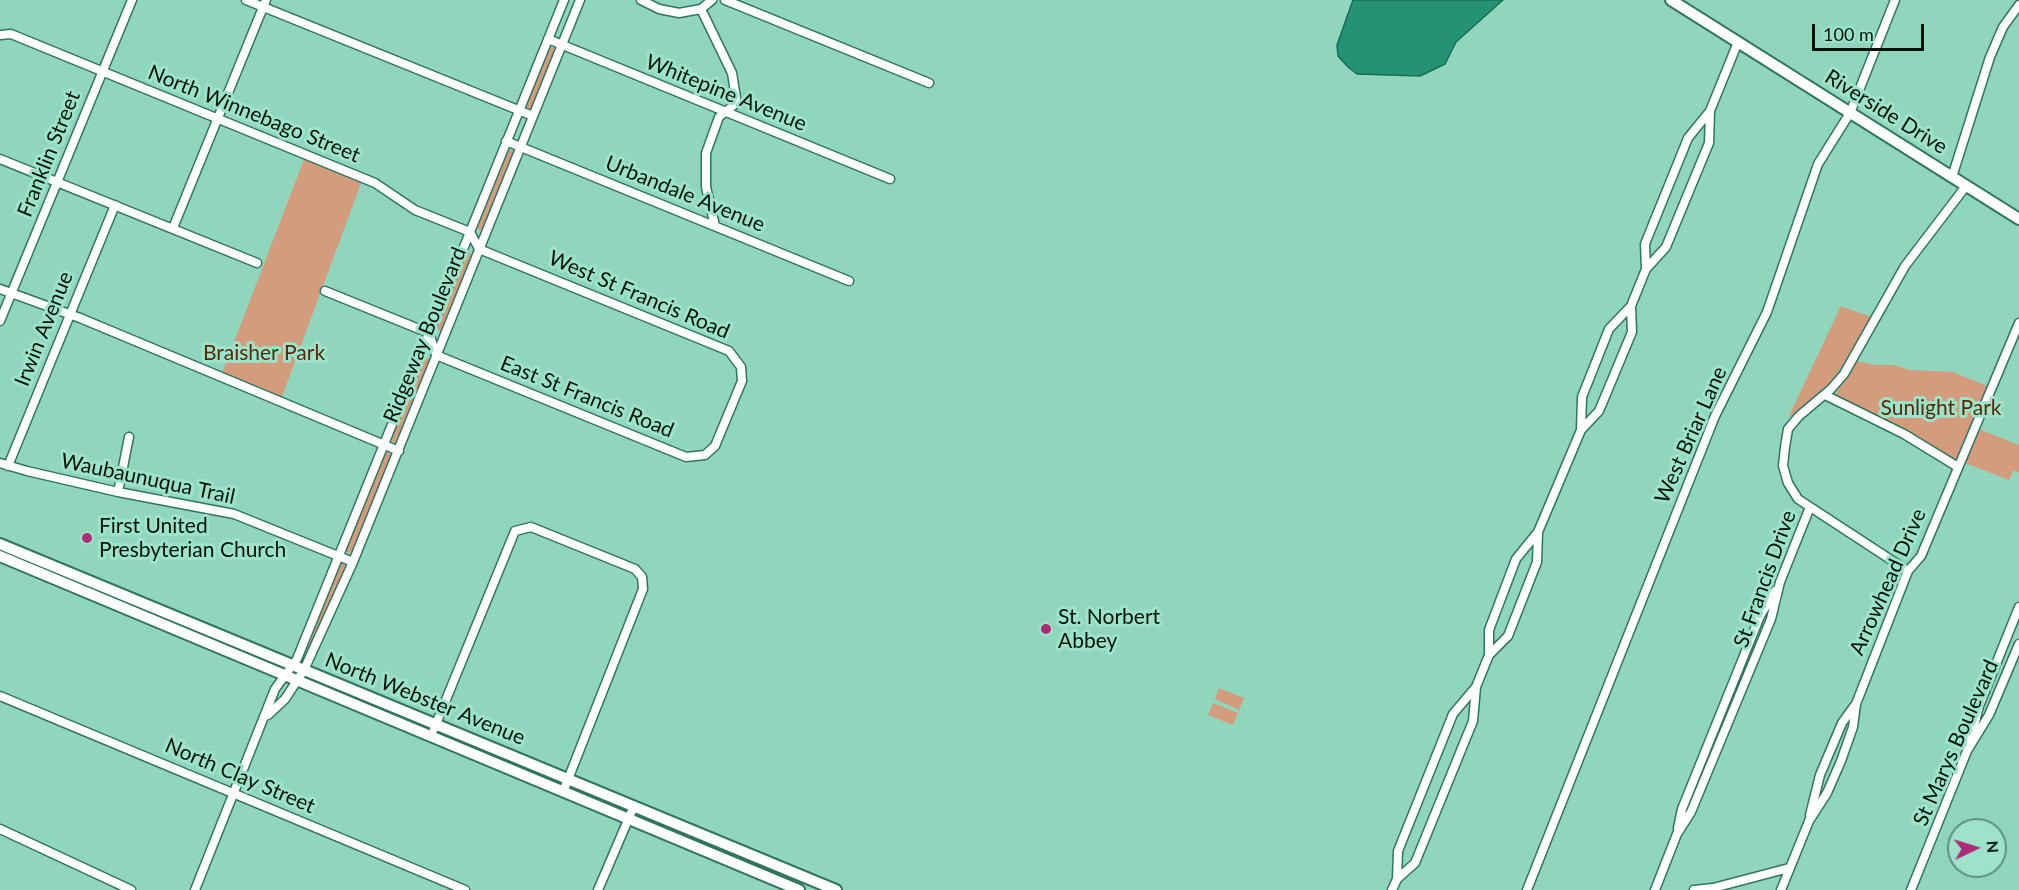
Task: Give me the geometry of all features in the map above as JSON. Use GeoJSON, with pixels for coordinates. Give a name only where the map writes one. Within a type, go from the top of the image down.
{"type":"FeatureCollection","features":[{"type":"Feature","properties":{"kind":"main road","name":"Riverside Drive"},"geometry":{"type":"LineString","coordinates":[[1671,0],[2019,219]]}},
{"type":"Feature","properties":{"kind":"main road","name":"North Webster Avenue"},"geometry":{"type":"LineString","coordinates":[[0,544],[836,890]]}},
{"type":"Feature","properties":{"kind":"main road","name":"North Webster Avenue"},"geometry":{"type":"LineString","coordinates":[[0,556],[791,888]]}},
{"type":"Feature","properties":{"kind":"street","name":"Franklin Street"},"geometry":{"type":"LineString","coordinates":[[0,321],[132,0]]}},
{"type":"Feature","properties":{"kind":"street"},"geometry":{"type":"LineString","coordinates":[[246,0],[264,4],[533,116]]}},
{"type":"Feature","properties":{"kind":"street","name":"Ridgeway Boulevard"},"geometry":{"type":"LineString","coordinates":[[265,717],[285,699],[297,681],[299,668],[339,556],[564,0]]}},
{"type":"Feature","properties":{"kind":"street"},"geometry":{"type":"LineString","coordinates":[[641,0],[671,12],[687,13],[701,9],[712,0]]}},
{"type":"Feature","properties":{"kind":"street"},"geometry":{"type":"LineString","coordinates":[[726,0],[929,83]]}},
{"type":"Feature","properties":{"kind":"street","name":"West Briar Lane"},"geometry":{"type":"LineString","coordinates":[[1527,890],[1711,427],[1767,312],[1818,164],[1850,113],[1895,0]]}},
{"type":"Feature","properties":{"kind":"street","name":"Ridgeway Boulevard"},"geometry":{"type":"LineString","coordinates":[[195,890],[275,689],[286,676],[299,668],[353,562],[562,45],[577,1]]}},
{"type":"Feature","properties":{"kind":"street"},"geometry":{"type":"LineString","coordinates":[[173,228],[264,4]]}},
{"type":"Feature","properties":{"kind":"street"},"geometry":{"type":"LineString","coordinates":[[1953,177],[1990,57],[2003,27],[2019,5]]}},
{"type":"Feature","properties":{"kind":"street"},"geometry":{"type":"LineString","coordinates":[[701,9],[734,83],[735,102],[718,117],[711,135],[705,170],[708,198],[715,226]]}},
{"type":"Feature","properties":{"kind":"street","name":"North Winnebago Street"},"geometry":{"type":"LineString","coordinates":[[0,35],[11,34],[375,183],[415,210],[470,232]]}},
{"type":"Feature","properties":{"kind":"street","name":"Whitepine Avenue"},"geometry":{"type":"LineString","coordinates":[[548,39],[890,179]]}},
{"type":"Feature","properties":{"kind":"street"},"geometry":{"type":"LineString","coordinates":[[1646,269],[1645,244],[1688,138],[1710,111],[1738,42]]}},
{"type":"Feature","properties":{"kind":"street"},"geometry":{"type":"LineString","coordinates":[[1581,430],[1582,397],[1609,329],[1631,306],[1646,269],[1666,247],[1709,142],[1710,111]]}},
{"type":"Feature","properties":{"kind":"street","name":"Urbandale Avenue"},"geometry":{"type":"LineString","coordinates":[[506,141],[849,281]]}},
{"type":"Feature","properties":{"kind":"street"},"geometry":{"type":"LineString","coordinates":[[0,159],[257,263]]}},
{"type":"Feature","properties":{"kind":"street","name":"St Francis Drive"},"geometry":{"type":"LineString","coordinates":[[1654,890],[1677,834],[1691,812],[1771,619],[1780,582],[1810,507],[1798,499],[1788,483],[1783,466],[1788,429],[1844,374],[1905,266],[1966,186]]}},
{"type":"Feature","properties":{"kind":"street","name":"Irwin Avenue"},"geometry":{"type":"LineString","coordinates":[[4,464],[115,205]]}},
{"type":"Feature","properties":{"kind":"street"},"geometry":{"type":"LineString","coordinates":[[470,232],[479,249]]}},
{"type":"Feature","properties":{"kind":"street","name":"West St Francis Road"},"geometry":{"type":"LineString","coordinates":[[479,249],[729,351],[741,366],[742,381],[719,439]]}},
{"type":"Feature","properties":{"kind":"street"},"geometry":{"type":"LineString","coordinates":[[0,289],[159,350],[399,451]]}},
{"type":"Feature","properties":{"kind":"street"},"geometry":{"type":"LineString","coordinates":[[325,291],[429,333],[436,355]]}},
{"type":"Feature","properties":{"kind":"street"},"geometry":{"type":"LineString","coordinates":[[1397,879],[1415,863],[1469,732],[1473,721],[1476,687],[1489,655],[1489,630],[1516,559],[1538,532],[1581,430],[1599,411],[1632,332],[1631,306]]}},
{"type":"Feature","properties":{"kind":"street","name":"Arrowhead Drive"},"geometry":{"type":"LineString","coordinates":[[1780,890],[1809,821],[1827,793],[1844,753],[1853,728],[1856,704],[1908,571],[1921,555],[2019,323]]}},
{"type":"Feature","properties":{"kind":"street","name":"East St Francis Road"},"geometry":{"type":"LineString","coordinates":[[436,355],[686,457],[705,455],[719,439]]}},
{"type":"Feature","properties":{"kind":"street"},"geometry":{"type":"LineString","coordinates":[[1825,395],[1904,434],[1958,467]]}},
{"type":"Feature","properties":{"kind":"street"},"geometry":{"type":"LineString","coordinates":[[118,492],[129,437]]}},
{"type":"Feature","properties":{"kind":"street","name":"Waubaunuqua Trail"},"geometry":{"type":"LineString","coordinates":[[4,464],[118,492],[234,514],[353,562]]}},
{"type":"Feature","properties":{"kind":"street"},"geometry":{"type":"LineString","coordinates":[[1810,507],[1908,571]]}},
{"type":"Feature","properties":{"kind":"street"},"geometry":{"type":"LineString","coordinates":[[431,737],[515,531],[531,527],[635,569],[642,577],[644,586],[562,792]]}},
{"type":"Feature","properties":{"kind":"street"},"geometry":{"type":"LineString","coordinates":[[1489,655],[1508,636],[1537,562],[1538,532]]}},
{"type":"Feature","properties":{"kind":"street"},"geometry":{"type":"LineString","coordinates":[[1967,751],[1979,706],[2019,607]]}},
{"type":"Feature","properties":{"kind":"street"},"geometry":{"type":"LineString","coordinates":[[2008,634],[2019,641]]}},
{"type":"Feature","properties":{"kind":"street","name":"St Marys Boulevard"},"geometry":{"type":"LineString","coordinates":[[1911,890],[1967,751],[1989,715],[2019,641]]}},
{"type":"Feature","properties":{"kind":"street"},"geometry":{"type":"LineString","coordinates":[[1392,890],[1397,879],[1398,851],[1453,714],[1476,687]]}},
{"type":"Feature","properties":{"kind":"street","name":"North Clay Street"},"geometry":{"type":"LineString","coordinates":[[0,696],[465,890]]}},
{"type":"Feature","properties":{"kind":"street"},"geometry":{"type":"LineString","coordinates":[[1809,821],[1820,775],[1842,723],[1856,704]]}},
{"type":"Feature","properties":{"kind":"street"},"geometry":{"type":"LineString","coordinates":[[598,890],[634,806]]}},
{"type":"Feature","properties":{"kind":"street"},"geometry":{"type":"LineString","coordinates":[[0,830],[131,890]]}},
{"type":"Feature","properties":{"kind":"street"},"geometry":{"type":"LineString","coordinates":[[1694,890],[1713,888],[1789,868]]}},
{"type":"Feature","properties":{"kind":"street"},"geometry":{"type":"LineString","coordinates":[[791,888],[794,873]]}},
{"type":"Feature","properties":{"kind":"green space"},"geometry":{"type":"Polygon","coordinates":[[[549,47],[554,48],[555,51],[531,108],[528,109],[526,104],[549,47]]]}},
{"type":"Feature","properties":{"kind":"green space"},"geometry":{"type":"Polygon","coordinates":[[[508,150],[513,150],[514,153],[484,228],[479,230],[477,225],[508,150]]]}},
{"type":"Feature","properties":{"kind":"green space","name":"Braisher Park"},"geometry":{"type":"Polygon","coordinates":[[[306,154],[363,178],[280,402],[221,376],[306,154]]]}},
{"type":"Feature","properties":{"kind":"green space"},"geometry":{"type":"Polygon","coordinates":[[[469,251],[472,256],[442,329],[439,331],[436,327],[469,251]]]}},
{"type":"Feature","properties":{"kind":"green space"},"geometry":{"type":"Polygon","coordinates":[[[1841,306],[1871,317],[1862,337],[1828,387],[1788,418],[1841,306]]]}},
{"type":"Feature","properties":{"kind":"green space"},"geometry":{"type":"Polygon","coordinates":[[[424,358],[428,358],[429,361],[398,441],[394,443],[391,439],[424,358]]]}},
{"type":"Feature","properties":{"kind":"green space","name":"Sunlight Park"},"geometry":{"type":"Polygon","coordinates":[[[1857,361],[1876,365],[1894,365],[1910,370],[1953,372],[1990,387],[1957,462],[1909,431],[1835,395],[1857,361]]]}},
{"type":"Feature","properties":{"kind":"green space"},"geometry":{"type":"Polygon","coordinates":[[[1979,429],[2019,445],[2019,472],[2013,471],[2009,480],[1965,463],[1979,429]]]}},
{"type":"Feature","properties":{"kind":"green space"},"geometry":{"type":"Polygon","coordinates":[[[388,452],[391,456],[352,552],[347,553],[346,550],[384,454],[388,452]]]}},
{"type":"Feature","properties":{"kind":"green space"},"geometry":{"type":"Polygon","coordinates":[[[343,563],[346,568],[303,660],[339,565],[343,563]]]}},
{"type":"Feature","properties":{"kind":"green space"},"geometry":{"type":"Polygon","coordinates":[[[1219,688],[1244,698],[1239,710],[1215,699],[1219,688]]]}},
{"type":"Feature","properties":{"kind":"green space"},"geometry":{"type":"Polygon","coordinates":[[[1213,703],[1238,713],[1233,725],[1208,715],[1213,703]]]}},
{"type":"Feature","properties":{"kind":"shaded area"},"geometry":{"type":"Polygon","coordinates":[[[1353,0],[1503,0],[1456,42],[1445,64],[1420,76],[1357,74],[1338,56],[1337,45],[1353,0]]]}},
{"type":"Feature","properties":{"kind":"place","name":"First United Presbyterian Church"},"geometry":{"type":"Point","coordinates":[87,538]}},
{"type":"Feature","properties":{"kind":"place","name":"St. Norbert Abbey"},"geometry":{"type":"Point","coordinates":[1046,629]}}]}
